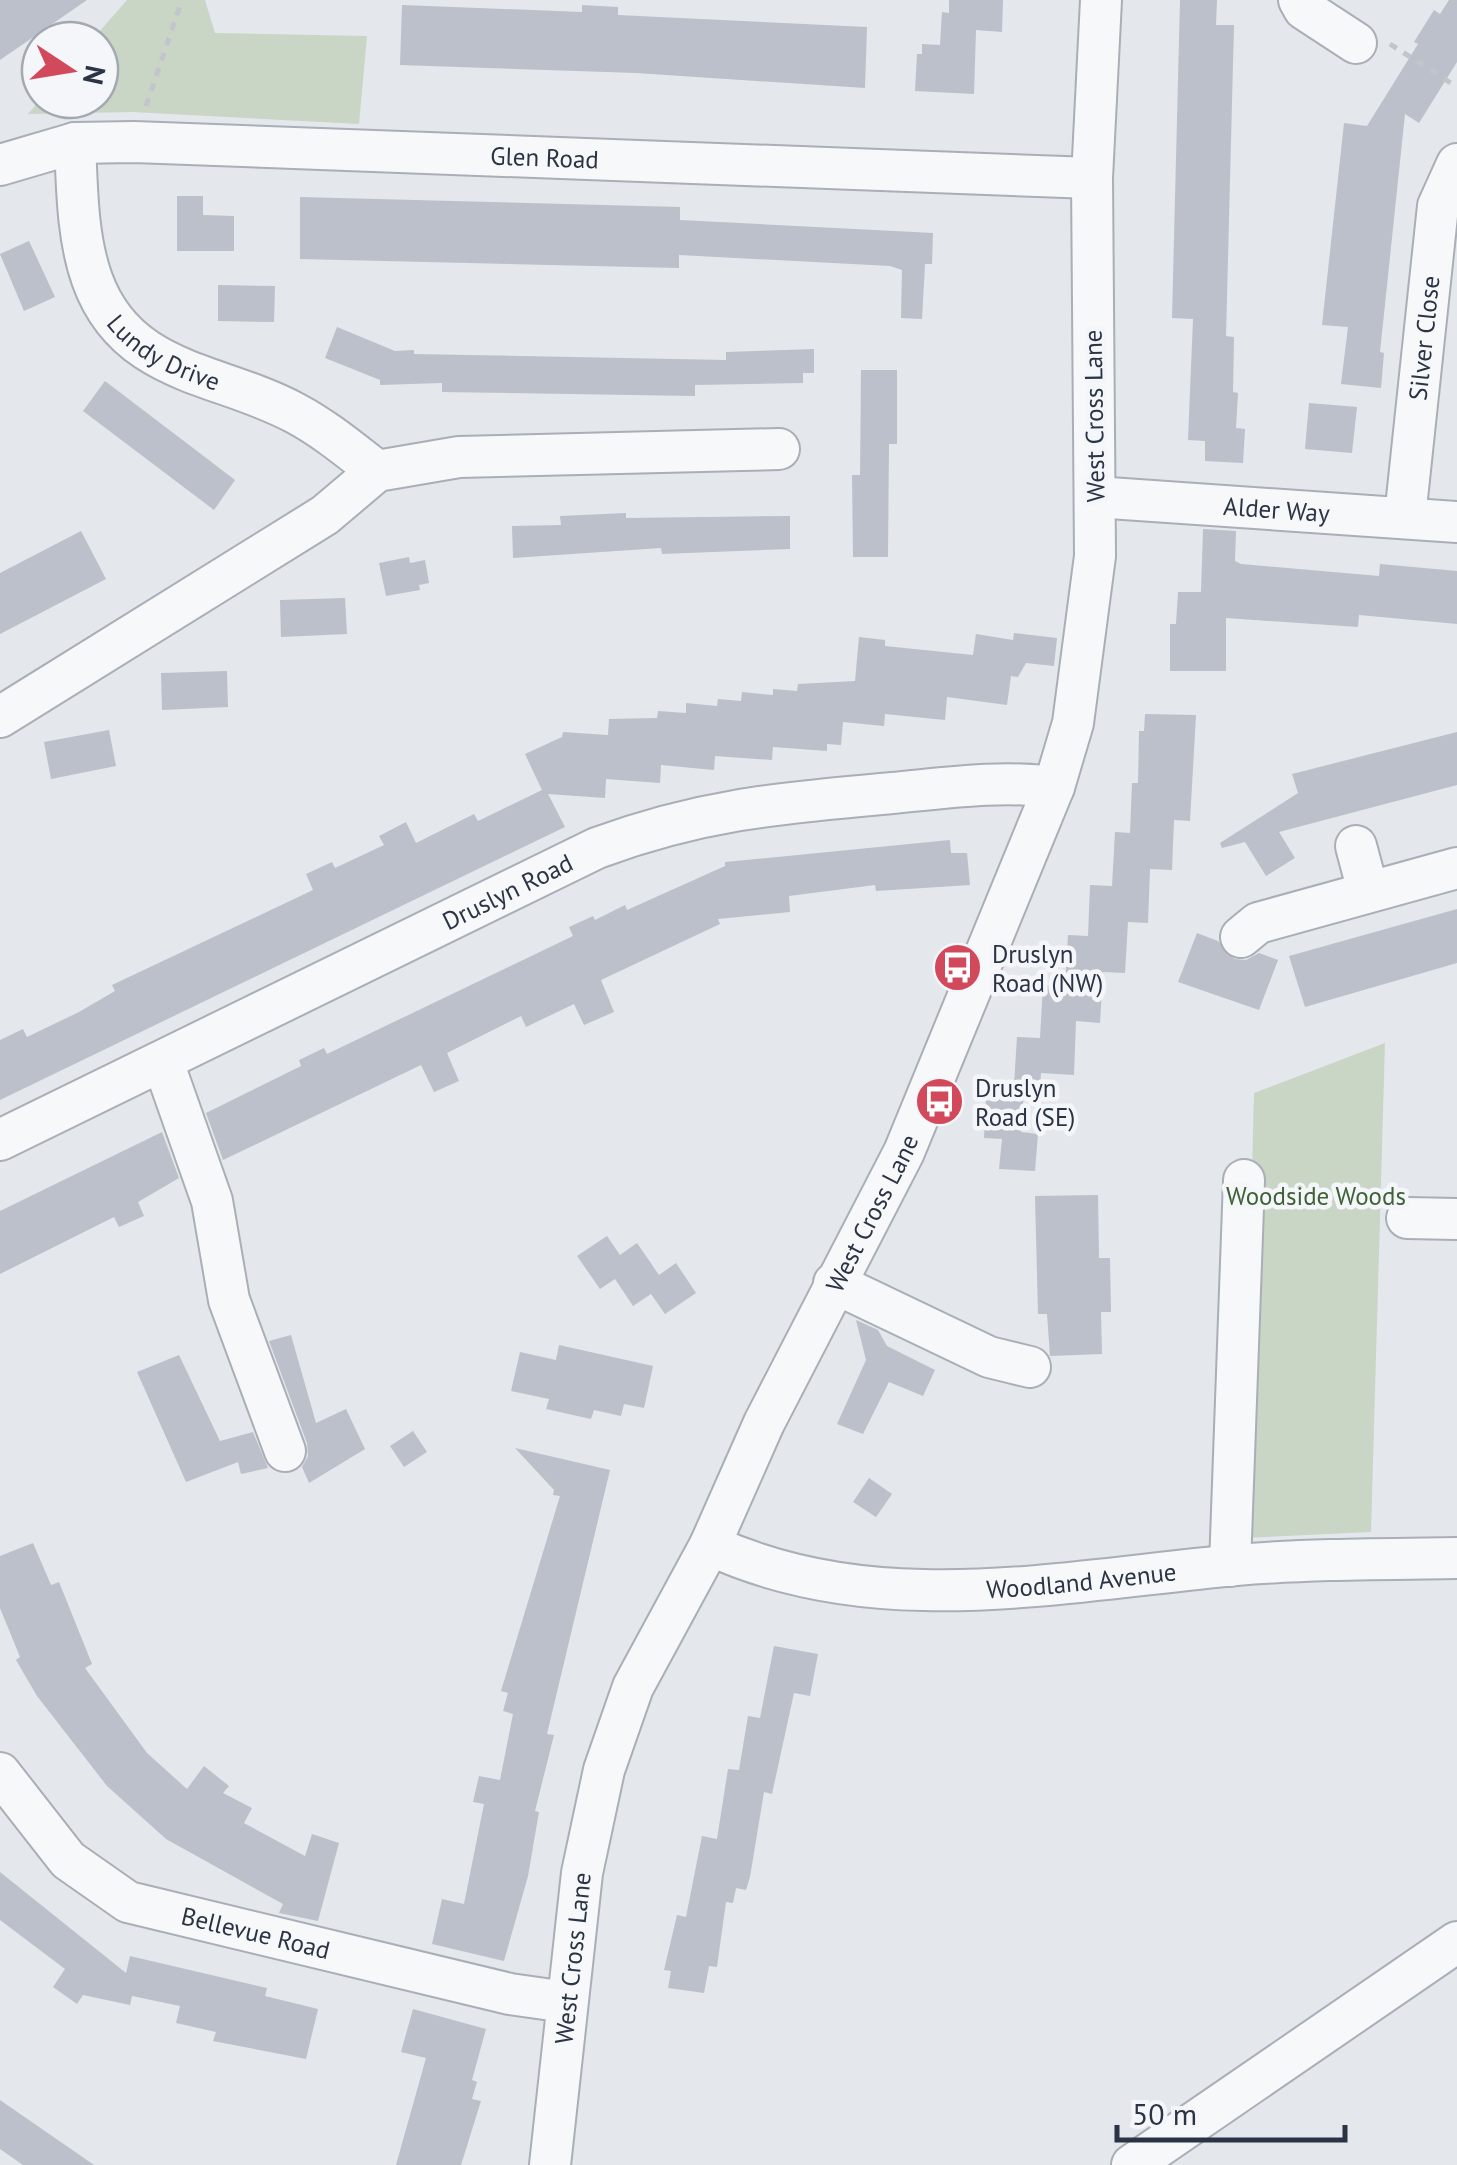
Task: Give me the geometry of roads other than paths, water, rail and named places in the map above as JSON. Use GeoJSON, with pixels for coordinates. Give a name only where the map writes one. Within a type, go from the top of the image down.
{"type":"FeatureCollection","features":[{"type":"Feature","properties":{"kind":"street","name":"West Cross Lane"},"geometry":{"type":"LineString","coordinates":[[550,2165],[582,1873],[604,1770],[633,1687],[710,1545],[834,1283],[904,1152],[1054,787],[1074,723],[1096,556],[1092,178],[1101,0]]}},
{"type":"Feature","properties":{"kind":"street"},"geometry":{"type":"LineString","coordinates":[[1299,0],[1304,9],[1356,43]]}},
{"type":"Feature","properties":{"kind":"street","name":"Glen Road"},"geometry":{"type":"LineString","coordinates":[[0,166],[75,143],[134,142],[1092,178]]}},
{"type":"Feature","properties":{"kind":"street","name":"Lundy Drive"},"geometry":{"type":"LineString","coordinates":[[75,143],[80,218],[92,280],[113,317],[144,353],[293,412],[376,471]]}},
{"type":"Feature","properties":{"kind":"street","name":"Silver Close"},"geometry":{"type":"LineString","coordinates":[[1405,517],[1436,218],[1457,164]]}},
{"type":"Feature","properties":{"kind":"street"},"geometry":{"type":"LineString","coordinates":[[0,717],[324,516],[376,471],[459,457],[779,448]]}},
{"type":"Feature","properties":{"kind":"street","name":"Alder Way"},"geometry":{"type":"LineString","coordinates":[[1095,497],[1457,522]]}},
{"type":"Feature","properties":{"kind":"street","name":"Druslyn Road"},"geometry":{"type":"LineString","coordinates":[[0,1140],[597,848],[670,822],[756,804],[995,783],[1054,787]]}},
{"type":"Feature","properties":{"kind":"street"},"geometry":{"type":"LineString","coordinates":[[1356,846],[1368,891]]}},
{"type":"Feature","properties":{"kind":"street"},"geometry":{"type":"LineString","coordinates":[[1242,937],[1258,923],[1457,868]]}},
{"type":"Feature","properties":{"kind":"street"},"geometry":{"type":"LineString","coordinates":[[163,1062],[212,1201],[230,1300],[285,1450]]}},
{"type":"Feature","properties":{"kind":"street"},"geometry":{"type":"LineString","coordinates":[[1230,1566],[1244,1180]]}},
{"type":"Feature","properties":{"kind":"street"},"geometry":{"type":"LineString","coordinates":[[1407,1218],[1457,1220]]}},
{"type":"Feature","properties":{"kind":"street"},"geometry":{"type":"LineString","coordinates":[[834,1283],[989,1358],[1030,1367]]}},
{"type":"Feature","properties":{"kind":"street","name":"Woodland Avenue"},"geometry":{"type":"LineString","coordinates":[[710,1545],[756,1567],[807,1581],[872,1589],[1032,1588],[1230,1566],[1457,1558]]}},
{"type":"Feature","properties":{"kind":"street","name":"Bellevue Road"},"geometry":{"type":"LineString","coordinates":[[0,1773],[40,1830],[68,1860],[128,1902],[510,1994],[566,2002]]}},
{"type":"Feature","properties":{"kind":"street"},"geometry":{"type":"LineString","coordinates":[[1132,2165],[1457,1942]]}},
{"type":"Feature","properties":{"kind":"place","name":"Druslyn Road (NW)"},"geometry":{"type":"Point","coordinates":[957,968]}},
{"type":"Feature","properties":{"kind":"place","name":"Druslyn Road (SE)"},"geometry":{"type":"Point","coordinates":[940,1102]}},
{"type":"Feature","properties":{"kind":"park label","name":"Woodside Woods"},"geometry":{"type":"Point","coordinates":[1316,1196]}}]}
